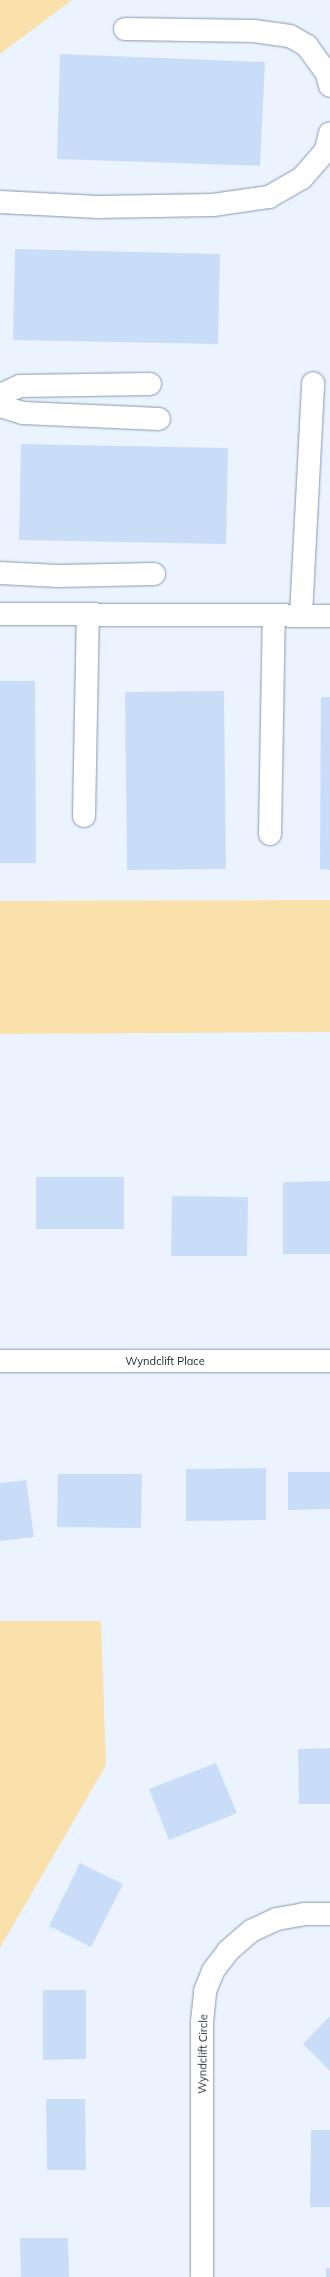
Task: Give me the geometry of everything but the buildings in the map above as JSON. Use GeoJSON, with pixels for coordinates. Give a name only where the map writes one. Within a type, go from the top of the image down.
{"type":"FeatureCollection","features":[{"type":"Feature","properties":{"kind":"street"},"geometry":{"type":"LineString","coordinates":[[125,28],[254,30],[290,36],[307,46],[327,74],[330,86]]}},
{"type":"Feature","properties":{"kind":"street"},"geometry":{"type":"LineString","coordinates":[[0,202],[114,207],[213,205],[269,197],[302,178],[326,150],[330,133]]}},
{"type":"Feature","properties":{"kind":"street"},"geometry":{"type":"LineString","coordinates":[[300,615],[313,383]]}},
{"type":"Feature","properties":{"kind":"street"},"geometry":{"type":"LineString","coordinates":[[0,395],[20,386],[150,384]]}},
{"type":"Feature","properties":{"kind":"street"},"geometry":{"type":"LineString","coordinates":[[0,406],[23,414],[159,419]]}},
{"type":"Feature","properties":{"kind":"street"},"geometry":{"type":"LineString","coordinates":[[0,573],[58,576],[154,574]]}},
{"type":"Feature","properties":{"kind":"street"},"geometry":{"type":"LineString","coordinates":[[0,614],[88,616],[330,616]]}},
{"type":"Feature","properties":{"kind":"street"},"geometry":{"type":"LineString","coordinates":[[270,834],[274,615]]}},
{"type":"Feature","properties":{"kind":"street"},"geometry":{"type":"LineString","coordinates":[[84,816],[88,616]]}},
{"type":"Feature","properties":{"kind":"street","name":"Wyndclift Place"},"geometry":{"type":"LineString","coordinates":[[0,1360],[330,1360]]}},
{"type":"Feature","properties":{"kind":"street","name":"Wyndclift Circle"},"geometry":{"type":"LineString","coordinates":[[202,2277],[202,2022],[205,1991],[213,1971],[228,1951],[251,1931],[277,1919],[304,1914],[330,1914]]}},
{"type":"Feature","properties":{"kind":"shaded area"},"geometry":{"type":"Polygon","coordinates":[[[0,0],[72,0],[0,54],[0,0]]]}},
{"type":"Feature","properties":{"kind":"shaded area"},"geometry":{"type":"Polygon","coordinates":[[[330,900],[330,1032],[0,1034],[0,901],[330,900]]]}},
{"type":"Feature","properties":{"kind":"shaded area"},"geometry":{"type":"Polygon","coordinates":[[[0,1621],[101,1621],[106,1765],[0,1948],[0,1621]]]}}]}
